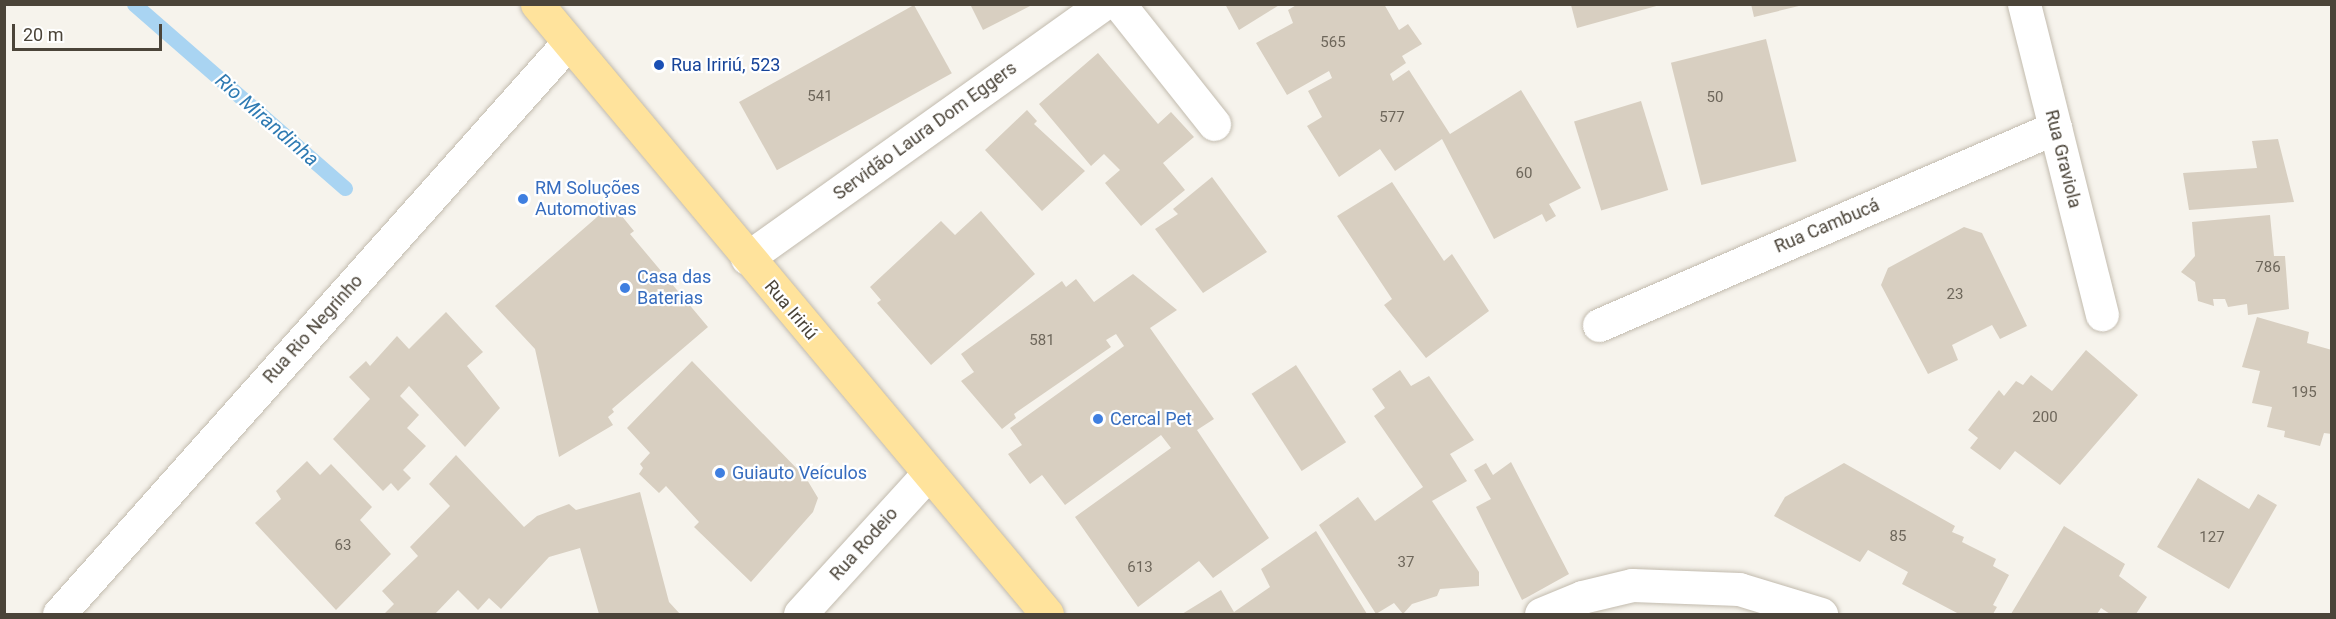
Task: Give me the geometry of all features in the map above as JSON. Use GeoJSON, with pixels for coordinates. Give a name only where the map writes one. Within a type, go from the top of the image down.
{"type":"FeatureCollection","features":[{"type":"Feature","properties":{"kind":"main road","name":"Rua Iririú"},"geometry":{"type":"LineString","coordinates":[[537,4],[567,44],[1047,615]]}},
{"type":"Feature","properties":{"kind":"street","name":"Servidão Laura Dom Eggers"},"geometry":{"type":"LineString","coordinates":[[747,258],[1103,4]]}},
{"type":"Feature","properties":{"kind":"street"},"geometry":{"type":"LineString","coordinates":[[1119,4],[1214,124]]}},
{"type":"Feature","properties":{"kind":"street","name":"Rua Graviola"},"geometry":{"type":"LineString","coordinates":[[2024,4],[2102,314]]}},
{"type":"Feature","properties":{"kind":"street","name":"Rua Rio Negrinho"},"geometry":{"type":"LineString","coordinates":[[59,615],[567,44]]}},
{"type":"Feature","properties":{"kind":"street","name":"Rua Cambucá"},"geometry":{"type":"LineString","coordinates":[[1599,325],[2055,128]]}},
{"type":"Feature","properties":{"kind":"street","name":"Rua Rodeio"},"geometry":{"type":"LineString","coordinates":[[800,615],[928,474]]}},
{"type":"Feature","properties":{"kind":"street"},"geometry":{"type":"LineString","coordinates":[[1541,615],[1582,597],[1632,585],[1656,585],[1738,589],[1821,615]]}},
{"type":"Feature","properties":{"kind":"building"},"geometry":{"type":"Polygon","coordinates":[[[970,4],[1034,4],[983,30],[970,4]]]}},
{"type":"Feature","properties":{"kind":"building"},"geometry":{"type":"Polygon","coordinates":[[[1225,4],[1281,4],[1239,30],[1225,4]]]}},
{"type":"Feature","properties":{"kind":"building"},"geometry":{"type":"Polygon","coordinates":[[[1298,4],[1384,4],[1399,30],[1408,24],[1422,44],[1402,56],[1406,63],[1390,74],[1393,81],[1409,70],[1450,134],[1521,90],[1581,188],[1549,204],[1556,216],[1546,222],[1542,214],[1494,239],[1442,139],[1395,171],[1380,149],[1339,177],[1307,126],[1322,117],[1308,91],[1332,78],[1329,71],[1287,95],[1256,43],[1293,23],[1288,10],[1298,4]]]}},
{"type":"Feature","properties":{"kind":"building"},"geometry":{"type":"Polygon","coordinates":[[[1751,4],[1803,4],[1803,5],[1754,17],[1751,4]]]}},
{"type":"Feature","properties":{"kind":"building"},"geometry":{"type":"Polygon","coordinates":[[[914,5],[952,73],[777,170],[739,102],[914,5]]]}},
{"type":"Feature","properties":{"kind":"building"},"geometry":{"type":"Polygon","coordinates":[[[1571,5],[1660,5],[1577,28],[1571,5]]]}},
{"type":"Feature","properties":{"kind":"building"},"geometry":{"type":"Polygon","coordinates":[[[1766,39],[1796,161],[1701,185],[1671,63],[1766,39]]]}},
{"type":"Feature","properties":{"kind":"building"},"geometry":{"type":"Polygon","coordinates":[[[1098,53],[1158,124],[1171,112],[1194,137],[1163,163],[1185,190],[1141,226],[1105,183],[1120,170],[1104,154],[1091,166],[1039,104],[1098,53]]]}},
{"type":"Feature","properties":{"kind":"building"},"geometry":{"type":"Polygon","coordinates":[[[1641,101],[1668,190],[1601,210],[1574,121],[1641,101]]]}},
{"type":"Feature","properties":{"kind":"building"},"geometry":{"type":"Polygon","coordinates":[[[1027,110],[1037,121],[1034,124],[1085,171],[1042,211],[985,150],[1027,110]]]}},
{"type":"Feature","properties":{"kind":"building"},"geometry":{"type":"Polygon","coordinates":[[[2278,139],[2294,202],[2189,210],[2183,173],[2257,168],[2252,141],[2278,139]]]}},
{"type":"Feature","properties":{"kind":"building"},"geometry":{"type":"Polygon","coordinates":[[[1212,177],[1267,252],[1203,293],[1155,229],[1178,214],[1173,209],[1212,177]]]}},
{"type":"Feature","properties":{"kind":"building"},"geometry":{"type":"Polygon","coordinates":[[[1392,182],[1444,261],[1452,254],[1489,311],[1426,358],[1384,305],[1392,299],[1337,216],[1392,182]]]}},
{"type":"Feature","properties":{"kind":"building"},"geometry":{"type":"Polygon","coordinates":[[[612,204],[634,231],[630,234],[708,327],[612,409],[614,412],[608,417],[613,425],[559,457],[535,349],[495,306],[612,204]]]}},
{"type":"Feature","properties":{"kind":"building"},"geometry":{"type":"Polygon","coordinates":[[[981,211],[1035,274],[931,365],[877,303],[881,300],[870,287],[941,221],[955,235],[981,211]]]}},
{"type":"Feature","properties":{"kind":"building"},"geometry":{"type":"Polygon","coordinates":[[[2270,215],[2274,256],[2285,256],[2289,309],[2248,315],[2247,304],[2228,307],[2225,299],[2213,299],[2214,306],[2198,301],[2195,282],[2181,272],[2195,256],[2192,222],[2270,215]]]}},
{"type":"Feature","properties":{"kind":"building"},"geometry":{"type":"Polygon","coordinates":[[[1964,227],[1982,233],[2027,326],[2000,339],[1992,325],[1952,345],[1958,360],[1928,374],[1881,285],[1888,268],[1964,227]]]}},
{"type":"Feature","properties":{"kind":"building"},"geometry":{"type":"Polygon","coordinates":[[[1133,274],[1177,310],[1150,328],[1214,419],[1197,430],[1269,538],[1213,578],[1199,561],[1138,607],[1075,517],[1171,448],[1161,435],[1065,505],[1042,475],[1030,484],[1008,454],[1022,445],[1010,428],[1124,346],[1116,334],[1106,340],[1111,347],[1014,414],[1016,418],[1002,429],[961,381],[974,372],[961,354],[1062,281],[1066,287],[1076,279],[1094,302],[1133,274]]]}},
{"type":"Feature","properties":{"kind":"building"},"geometry":{"type":"Polygon","coordinates":[[[446,312],[483,352],[467,366],[500,408],[465,447],[409,386],[400,396],[419,415],[407,428],[426,446],[403,470],[411,478],[398,491],[391,483],[383,491],[333,439],[370,399],[349,377],[366,361],[370,366],[397,336],[409,349],[446,312]]]}},
{"type":"Feature","properties":{"kind":"building"},"geometry":{"type":"Polygon","coordinates":[[[2257,317],[2309,332],[2307,343],[2332,350],[2332,434],[2324,433],[2320,446],[2284,437],[2285,431],[2267,427],[2272,407],[2252,403],[2260,371],[2242,367],[2257,317]]]}},
{"type":"Feature","properties":{"kind":"building"},"geometry":{"type":"Polygon","coordinates":[[[2086,350],[2138,395],[2060,485],[2015,451],[2000,470],[1970,448],[1978,438],[1968,430],[1999,390],[2004,396],[2016,381],[2023,385],[2031,375],[2052,391],[2086,350]]]}},
{"type":"Feature","properties":{"kind":"building"},"geometry":{"type":"Polygon","coordinates":[[[692,361],[806,478],[818,498],[813,512],[751,582],[694,527],[699,522],[666,486],[659,493],[639,474],[643,468],[640,464],[650,453],[627,428],[692,361]]]}},
{"type":"Feature","properties":{"kind":"building"},"geometry":{"type":"Polygon","coordinates":[[[1296,365],[1346,442],[1302,471],[1252,394],[1296,365]]]}},
{"type":"Feature","properties":{"kind":"building"},"geometry":{"type":"Polygon","coordinates":[[[1400,370],[1411,386],[1429,376],[1474,440],[1450,454],[1467,481],[1432,501],[1479,572],[1479,586],[1440,589],[1437,596],[1412,604],[1403,614],[1394,603],[1376,614],[1319,525],[1358,497],[1375,521],[1423,487],[1374,416],[1385,408],[1372,389],[1400,370]]]}},
{"type":"Feature","properties":{"kind":"building"},"geometry":{"type":"Polygon","coordinates":[[[456,455],[524,527],[537,516],[569,504],[576,510],[640,492],[669,602],[680,614],[599,614],[580,548],[549,557],[501,609],[489,598],[478,610],[458,590],[435,614],[384,614],[394,604],[382,591],[418,556],[410,547],[450,506],[429,484],[456,455]]]}},
{"type":"Feature","properties":{"kind":"building"},"geometry":{"type":"Polygon","coordinates":[[[307,461],[320,475],[331,464],[372,507],[360,520],[391,554],[336,610],[255,523],[281,499],[276,491],[307,461]]]}},
{"type":"Feature","properties":{"kind":"building"},"geometry":{"type":"Polygon","coordinates":[[[1511,462],[1569,574],[1522,600],[1476,507],[1491,499],[1474,470],[1486,463],[1493,475],[1511,462]]]}},
{"type":"Feature","properties":{"kind":"building"},"geometry":{"type":"Polygon","coordinates":[[[1844,463],[1955,526],[1952,532],[1964,537],[1962,542],[1996,559],[1993,566],[2009,575],[1993,605],[1997,607],[1993,614],[1959,614],[1902,584],[1908,572],[1868,550],[1860,562],[1774,516],[1785,497],[1844,463]]]}},
{"type":"Feature","properties":{"kind":"building"},"geometry":{"type":"Polygon","coordinates":[[[2198,478],[2249,509],[2258,494],[2277,505],[2229,589],[2157,547],[2198,478]]]}},
{"type":"Feature","properties":{"kind":"building"},"geometry":{"type":"Polygon","coordinates":[[[2064,526],[2125,564],[2119,576],[2147,597],[2136,614],[2110,614],[2101,608],[2097,614],[2011,614],[2064,526]]]}},
{"type":"Feature","properties":{"kind":"building"},"geometry":{"type":"Polygon","coordinates":[[[1316,531],[1367,614],[1182,614],[1221,590],[1234,612],[1270,587],[1261,569],[1316,531]]]}},
{"type":"Feature","properties":{"kind":"waterway","name":"Rio Mirandinha"},"geometry":{"type":"LineString","coordinates":[[134,4],[345,188]]}},
{"type":"Feature","properties":{"kind":"place","name":"Rua Iririú, 523"},"geometry":{"type":"Point","coordinates":[659,65]}},
{"type":"Feature","properties":{"kind":"place","name":"RM Soluções Automotivas"},"geometry":{"type":"Point","coordinates":[523,199]}},
{"type":"Feature","properties":{"kind":"place","name":"Casa das Baterias"},"geometry":{"type":"Point","coordinates":[625,288]}},
{"type":"Feature","properties":{"kind":"place","name":"Cercal Pet"},"geometry":{"type":"Point","coordinates":[1098,419]}},
{"type":"Feature","properties":{"kind":"place","name":"Guiauto Veículos"},"geometry":{"type":"Point","coordinates":[720,473]}}]}
